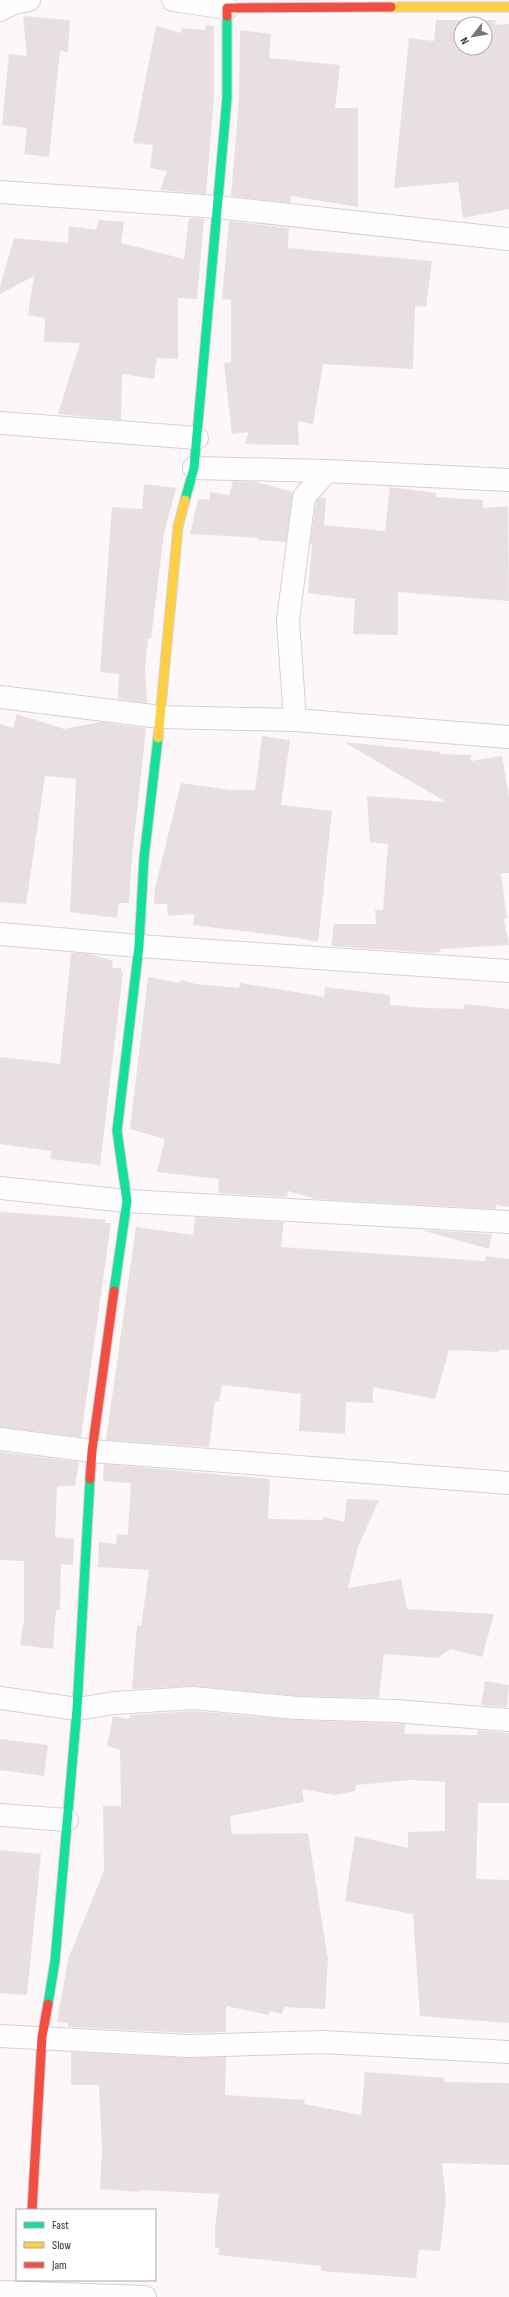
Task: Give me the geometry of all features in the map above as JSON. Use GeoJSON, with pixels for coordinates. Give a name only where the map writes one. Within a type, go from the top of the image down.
{"type":"FeatureCollection","features":[{"type":"Feature","properties":{"kind":"street"},"geometry":{"type":"LineString","coordinates":[[0,10],[14,3],[29,0]]}},
{"type":"Feature","properties":{"kind":"street"},"geometry":{"type":"LineString","coordinates":[[173,0],[227,8],[509,7]]}},
{"type":"Feature","properties":{"kind":"street"},"geometry":{"type":"LineString","coordinates":[[32,2209],[42,2037],[55,1961],[77,1709],[92,1451],[127,1201],[116,1132],[139,946],[144,858],[160,717],[178,527],[194,468],[197,438],[228,98],[227,8]]}},
{"type":"Feature","properties":{"kind":"street"},"geometry":{"type":"LineString","coordinates":[[0,192],[217,207],[509,239]]}},
{"type":"Feature","properties":{"kind":"street"},"geometry":{"type":"LineString","coordinates":[[0,423],[197,438]]}},
{"type":"Feature","properties":{"kind":"street"},"geometry":{"type":"LineString","coordinates":[[194,468],[327,471],[509,480]]}},
{"type":"Feature","properties":{"kind":"street"},"geometry":{"type":"LineString","coordinates":[[294,720],[288,620],[304,497],[327,471]]}},
{"type":"Feature","properties":{"kind":"street"},"geometry":{"type":"LineString","coordinates":[[0,698],[160,717],[294,720],[509,737]]}},
{"type":"Feature","properties":{"kind":"street"},"geometry":{"type":"LineString","coordinates":[[0,934],[139,946],[509,971]]}},
{"type":"Feature","properties":{"kind":"street"},"geometry":{"type":"LineString","coordinates":[[0,1188],[127,1201],[509,1222]]}},
{"type":"Feature","properties":{"kind":"street"},"geometry":{"type":"LineString","coordinates":[[0,1440],[92,1451],[509,1483]]}},
{"type":"Feature","properties":{"kind":"street"},"geometry":{"type":"LineString","coordinates":[[0,1698],[77,1709],[114,1703],[193,1698],[289,1708],[395,1711],[509,1720]]}},
{"type":"Feature","properties":{"kind":"street"},"geometry":{"type":"LineString","coordinates":[[0,1815],[67,1820]]}},
{"type":"Feature","properties":{"kind":"street"},"geometry":{"type":"LineString","coordinates":[[0,2036],[42,2037],[189,2046],[322,2042],[509,2052]]}},
{"type":"Feature","properties":{"kind":"street"},"geometry":{"type":"LineString","coordinates":[[0,2292],[27,2290],[145,2297]]}},
{"type":"Feature","properties":{"kind":"building"},"geometry":{"type":"Polygon","coordinates":[[[23,16],[70,20],[68,52],[60,51],[49,157],[24,154],[27,128],[2,125],[9,54],[27,56],[23,16]]]}},
{"type":"Feature","properties":{"kind":"building"},"geometry":{"type":"Polygon","coordinates":[[[436,20],[453,20],[453,56],[493,56],[493,20],[496,20],[495,25],[509,24],[509,209],[463,218],[458,182],[394,188],[409,38],[434,41],[436,20]]]}},
{"type":"Feature","properties":{"kind":"building"},"geometry":{"type":"Polygon","coordinates":[[[206,25],[214,26],[214,97],[206,194],[160,190],[167,171],[150,168],[153,145],[133,143],[156,26],[181,33],[182,28],[205,30],[206,25]]]}},
{"type":"Feature","properties":{"kind":"building"},"geometry":{"type":"Polygon","coordinates":[[[240,30],[271,34],[269,58],[340,65],[335,108],[358,108],[358,207],[291,196],[291,203],[231,196],[239,99],[240,30]]]}},
{"type":"Feature","properties":{"kind":"building"},"geometry":{"type":"Polygon","coordinates":[[[189,218],[204,219],[197,299],[178,298],[178,359],[157,358],[154,379],[122,374],[121,420],[58,414],[80,343],[44,342],[45,318],[28,315],[34,276],[0,294],[0,287],[14,238],[68,243],[69,226],[96,230],[99,220],[124,222],[121,243],[184,259],[189,218]]]}},
{"type":"Feature","properties":{"kind":"building"},"geometry":{"type":"Polygon","coordinates":[[[229,221],[289,228],[288,248],[432,261],[426,307],[415,306],[413,369],[323,364],[313,424],[298,421],[299,445],[245,444],[249,432],[232,434],[224,363],[231,362],[231,300],[222,299],[229,221]]]}},
{"type":"Feature","properties":{"kind":"building"},"geometry":{"type":"Polygon","coordinates":[[[233,481],[256,482],[293,492],[286,542],[258,540],[259,538],[190,534],[198,499],[210,500],[210,492],[229,495],[233,481]]]}},
{"type":"Feature","properties":{"kind":"building"},"geometry":{"type":"Polygon","coordinates":[[[144,484],[176,488],[164,533],[151,639],[148,638],[145,667],[147,703],[118,699],[119,674],[100,672],[112,507],[142,509],[144,484]]]}},
{"type":"Feature","properties":{"kind":"building"},"geometry":{"type":"Polygon","coordinates":[[[390,487],[436,493],[436,497],[483,500],[483,508],[508,506],[509,601],[398,592],[398,635],[353,634],[355,599],[308,593],[312,544],[310,544],[316,502],[320,497],[326,498],[324,525],[385,531],[390,487]]]}},
{"type":"Feature","properties":{"kind":"building"},"geometry":{"type":"Polygon","coordinates":[[[17,714],[64,729],[100,722],[146,728],[132,857],[129,903],[119,903],[117,918],[70,912],[76,779],[45,776],[26,904],[0,902],[0,724],[13,728],[17,714]]]}},
{"type":"Feature","properties":{"kind":"building"},"geometry":{"type":"Polygon","coordinates":[[[262,736],[290,740],[281,805],[332,811],[318,942],[298,938],[193,925],[194,914],[168,916],[167,904],[154,904],[155,888],[181,783],[231,790],[255,790],[262,736]]]}},
{"type":"Feature","properties":{"kind":"building"},"geometry":{"type":"Polygon","coordinates":[[[344,742],[440,752],[440,754],[471,755],[471,761],[502,756],[509,797],[509,873],[501,873],[507,919],[504,919],[509,945],[440,949],[441,952],[433,953],[331,946],[334,924],[376,924],[375,910],[383,910],[388,844],[370,842],[367,796],[446,802],[344,742]]]}},
{"type":"Feature","properties":{"kind":"building"},"geometry":{"type":"Polygon","coordinates":[[[71,953],[90,954],[113,961],[112,968],[121,968],[121,972],[123,973],[100,1165],[50,1159],[51,1151],[0,1144],[0,1057],[60,1064],[71,953]]]}},
{"type":"Feature","properties":{"kind":"building"},"geometry":{"type":"Polygon","coordinates":[[[148,977],[180,983],[181,980],[196,984],[239,988],[240,983],[324,997],[325,987],[390,995],[390,1005],[463,1009],[464,1004],[509,1009],[509,1207],[496,1205],[496,1209],[316,1199],[288,1191],[287,1197],[218,1193],[219,1179],[157,1172],[165,1139],[130,1129],[148,977]]]}},
{"type":"Feature","properties":{"kind":"building"},"geometry":{"type":"Polygon","coordinates":[[[0,1212],[106,1220],[105,1223],[111,1223],[81,1437],[0,1427],[0,1212]]]}},
{"type":"Feature","properties":{"kind":"building"},"geometry":{"type":"Polygon","coordinates":[[[195,1217],[284,1222],[281,1247],[485,1261],[486,1256],[509,1259],[509,1350],[499,1350],[499,1352],[449,1350],[435,1399],[373,1387],[373,1403],[346,1402],[345,1434],[299,1431],[301,1394],[222,1385],[219,1402],[215,1401],[209,1447],[106,1440],[136,1227],[193,1235],[195,1217]]]}},
{"type":"Feature","properties":{"kind":"building"},"geometry":{"type":"Polygon","coordinates":[[[421,1230],[492,1234],[489,1249],[421,1230]]]}},
{"type":"Feature","properties":{"kind":"building"},"geometry":{"type":"Polygon","coordinates":[[[0,1452],[79,1462],[75,1486],[57,1486],[55,1537],[74,1539],[73,1565],[61,1564],[60,1610],[56,1610],[53,1649],[20,1645],[24,1620],[24,1561],[0,1560],[0,1452]]]}},
{"type":"Feature","properties":{"kind":"building"},"geometry":{"type":"Polygon","coordinates":[[[104,1464],[270,1479],[268,1519],[323,1520],[324,1517],[344,1522],[347,1499],[379,1500],[358,1547],[348,1588],[401,1579],[407,1609],[494,1614],[482,1657],[450,1649],[438,1658],[384,1654],[379,1698],[298,1696],[194,1686],[132,1689],[137,1625],[141,1626],[149,1570],[98,1567],[99,1542],[116,1544],[117,1534],[128,1535],[131,1483],[103,1481],[104,1464]]]}},
{"type":"Feature","properties":{"kind":"building"},"geometry":{"type":"Polygon","coordinates":[[[485,1681],[509,1685],[507,1707],[481,1705],[485,1681]]]}},
{"type":"Feature","properties":{"kind":"building"},"geometry":{"type":"Polygon","coordinates":[[[193,1711],[296,1720],[405,1724],[404,1734],[477,1735],[478,1730],[509,1733],[509,1803],[478,1803],[476,1879],[509,1880],[509,2023],[420,2016],[413,1914],[345,1901],[355,1836],[408,1848],[408,1832],[445,1831],[445,1782],[411,1780],[356,1785],[355,1791],[335,1795],[302,1789],[304,1802],[230,1816],[232,1834],[308,1833],[328,1960],[325,2009],[284,2007],[282,2014],[270,2011],[269,2015],[226,2006],[226,2032],[189,2033],[68,2027],[68,2023],[57,2022],[68,1959],[104,1871],[103,1806],[121,1806],[120,1750],[107,1746],[113,1716],[129,1719],[130,1715],[193,1711]]]}},
{"type":"Feature","properties":{"kind":"building"},"geometry":{"type":"Polygon","coordinates":[[[0,1739],[48,1745],[44,1776],[0,1770],[0,1739]]]}},
{"type":"Feature","properties":{"kind":"building"},"geometry":{"type":"Polygon","coordinates":[[[0,1850],[41,1854],[27,1995],[0,1993],[0,1850]]]}},
{"type":"Feature","properties":{"kind":"building"},"geometry":{"type":"Polygon","coordinates":[[[71,2052],[188,2058],[226,2057],[225,2095],[305,2100],[304,2104],[361,2115],[365,2072],[444,2078],[444,2082],[509,2083],[509,2165],[442,2163],[446,2200],[440,2251],[419,2250],[416,2278],[321,2271],[321,2266],[218,2255],[219,2248],[215,2248],[215,2228],[219,2194],[140,2190],[139,2192],[100,2189],[102,2151],[99,2085],[71,2085],[71,2052]]]}},
{"type":"Feature","properties":{"kind":"traffic: fast"},"geometry":{"type":"LineString","coordinates":[[185,500],[194,468],[227,98],[227,16]]}},
{"type":"Feature","properties":{"kind":"traffic: fast"},"geometry":{"type":"LineString","coordinates":[[114,1291],[127,1201],[117,1131],[139,946],[144,858],[158,738]]}},
{"type":"Feature","properties":{"kind":"traffic: fast"},"geometry":{"type":"LineString","coordinates":[[48,2004],[55,1961],[77,1709],[90,1479]]}},
{"type":"Feature","properties":{"kind":"traffic: slow"},"geometry":{"type":"LineString","coordinates":[[391,7],[509,7]]}},
{"type":"Feature","properties":{"kind":"traffic: slow"},"geometry":{"type":"LineString","coordinates":[[158,738],[178,527],[185,500]]}},
{"type":"Feature","properties":{"kind":"traffic: jam"},"geometry":{"type":"LineString","coordinates":[[227,16],[227,8],[391,7]]}},
{"type":"Feature","properties":{"kind":"traffic: jam"},"geometry":{"type":"LineString","coordinates":[[90,1479],[92,1451],[114,1291]]}},
{"type":"Feature","properties":{"kind":"traffic: jam"},"geometry":{"type":"LineString","coordinates":[[32,2209],[42,2037],[48,2004]]}}]}
